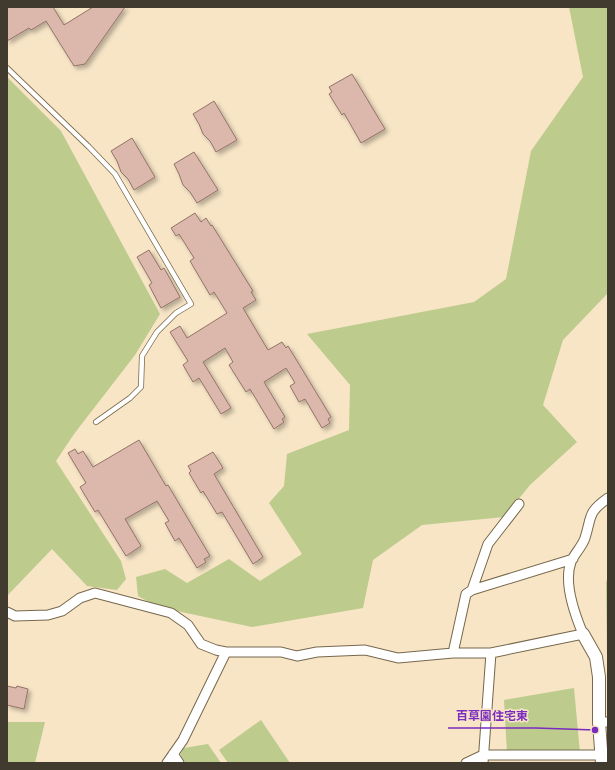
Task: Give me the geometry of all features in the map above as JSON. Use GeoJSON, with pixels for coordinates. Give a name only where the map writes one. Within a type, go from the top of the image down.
{"type":"FeatureCollection","features":[{"type":"Feature","properties":{"kind":"street"},"geometry":{"type":"LineString","coordinates":[[466,763],[483,759],[604,758],[604,722],[596,657],[583,634],[577,619],[568,581],[571,562],[584,539],[589,517],[597,506],[608,498]]}},
{"type":"Feature","properties":{"kind":"street"},"geometry":{"type":"LineString","coordinates":[[472,590],[488,544],[518,504]]}},
{"type":"Feature","properties":{"kind":"street"},"geometry":{"type":"LineString","coordinates":[[453,653],[466,594],[472,590],[572,559]]}},
{"type":"Feature","properties":{"kind":"street"},"geometry":{"type":"LineString","coordinates":[[7,612],[15,616],[48,615],[62,611],[80,598],[95,593],[171,613],[188,625],[201,644],[216,650],[226,652],[281,652],[297,656],[317,652],[365,650],[398,658],[453,653],[491,653],[583,634]]}},
{"type":"Feature","properties":{"kind":"street"},"geometry":{"type":"LineString","coordinates":[[167,763],[183,740],[226,652]]}},
{"type":"Feature","properties":{"kind":"street"},"geometry":{"type":"LineString","coordinates":[[483,759],[491,653]]}},
{"type":"Feature","properties":{"kind":"street"},"geometry":{"type":"LineString","coordinates":[[173,754],[179,763]]}},
{"type":"Feature","properties":{"kind":"lane"},"geometry":{"type":"LineString","coordinates":[[7,68],[115,174],[191,304],[176,313],[157,332],[142,356],[141,387],[130,398],[96,422]]}},
{"type":"Feature","properties":{"kind":"green space"},"geometry":{"type":"Polygon","coordinates":[[[569,7],[608,7],[608,293],[563,340],[543,405],[577,442],[530,485],[504,517],[422,525],[373,560],[363,608],[252,627],[158,607],[138,596],[136,577],[165,569],[187,583],[229,559],[260,581],[302,554],[269,503],[284,486],[287,454],[349,430],[350,385],[307,334],[474,302],[506,279],[531,151],[583,77],[569,7]]]}},
{"type":"Feature","properties":{"kind":"green space"},"geometry":{"type":"Polygon","coordinates":[[[7,77],[61,131],[160,314],[135,355],[74,434],[56,461],[121,561],[126,579],[117,590],[87,586],[52,549],[7,596],[7,77]]]}},
{"type":"Feature","properties":{"kind":"green space"},"geometry":{"type":"Polygon","coordinates":[[[608,578],[608,656],[607,657],[606,582],[608,578]]]}},
{"type":"Feature","properties":{"kind":"green space"},"geometry":{"type":"Polygon","coordinates":[[[574,688],[580,753],[507,753],[504,700],[574,688]]]}},
{"type":"Feature","properties":{"kind":"green space"},"geometry":{"type":"Polygon","coordinates":[[[261,720],[290,763],[228,763],[219,750],[261,720]]]}},
{"type":"Feature","properties":{"kind":"green space"},"geometry":{"type":"Polygon","coordinates":[[[7,722],[45,722],[35,763],[7,763],[7,722]]]}},
{"type":"Feature","properties":{"kind":"green space"},"geometry":{"type":"Polygon","coordinates":[[[208,744],[221,763],[184,763],[182,761],[181,756],[184,748],[208,744]]]}},
{"type":"Feature","properties":{"kind":"building"},"geometry":{"type":"Polygon","coordinates":[[[7,7],[53,7],[64,25],[93,7],[125,7],[85,64],[74,66],[46,21],[31,30],[29,28],[7,41],[7,7]]]}},
{"type":"Feature","properties":{"kind":"building"},"geometry":{"type":"Polygon","coordinates":[[[352,74],[385,129],[361,143],[344,113],[342,115],[329,94],[332,92],[329,87],[352,74]]]}},
{"type":"Feature","properties":{"kind":"building"},"geometry":{"type":"Polygon","coordinates":[[[214,101],[237,140],[216,152],[210,141],[203,134],[193,114],[214,101]]]}},
{"type":"Feature","properties":{"kind":"building"},"geometry":{"type":"Polygon","coordinates":[[[132,138],[155,177],[134,190],[128,179],[121,172],[111,151],[132,138]]]}},
{"type":"Feature","properties":{"kind":"building"},"geometry":{"type":"Polygon","coordinates":[[[194,152],[218,190],[197,203],[190,192],[183,185],[174,164],[194,152]]]}},
{"type":"Feature","properties":{"kind":"building"},"geometry":{"type":"Polygon","coordinates":[[[195,213],[201,222],[206,218],[211,226],[212,225],[253,291],[251,292],[256,300],[243,308],[268,350],[282,342],[286,348],[288,346],[331,417],[328,419],[330,423],[322,428],[305,399],[299,402],[290,386],[295,383],[286,368],[264,382],[285,417],[282,419],[284,422],[274,429],[250,389],[246,392],[229,365],[233,362],[225,348],[203,362],[231,408],[221,414],[199,378],[193,382],[183,365],[188,361],[170,332],[180,326],[187,338],[227,313],[214,292],[210,295],[190,261],[194,258],[179,234],[176,236],[171,228],[195,213]]]}},
{"type":"Feature","properties":{"kind":"building"},"geometry":{"type":"Polygon","coordinates":[[[149,250],[161,270],[164,268],[180,297],[161,308],[149,285],[152,283],[137,257],[149,250]]]}},
{"type":"Feature","properties":{"kind":"building"},"geometry":{"type":"Polygon","coordinates":[[[139,440],[166,486],[168,485],[210,556],[204,559],[206,562],[197,568],[179,538],[175,541],[165,523],[169,521],[157,501],[125,519],[141,546],[126,556],[98,510],[95,512],[80,487],[86,483],[68,453],[75,449],[78,454],[83,451],[93,467],[139,440]]]}},
{"type":"Feature","properties":{"kind":"building"},"geometry":{"type":"Polygon","coordinates":[[[213,452],[223,468],[214,474],[263,557],[253,564],[222,512],[217,514],[203,491],[201,493],[189,473],[191,471],[188,466],[213,452]]]}},
{"type":"Feature","properties":{"kind":"building"},"geometry":{"type":"Polygon","coordinates":[[[7,686],[16,688],[17,686],[28,689],[24,709],[7,705],[7,686]]]}},
{"type":"Feature","properties":{"kind":"place","name":"百草園住宅東"},"geometry":{"type":"Point","coordinates":[595,730]}}]}
